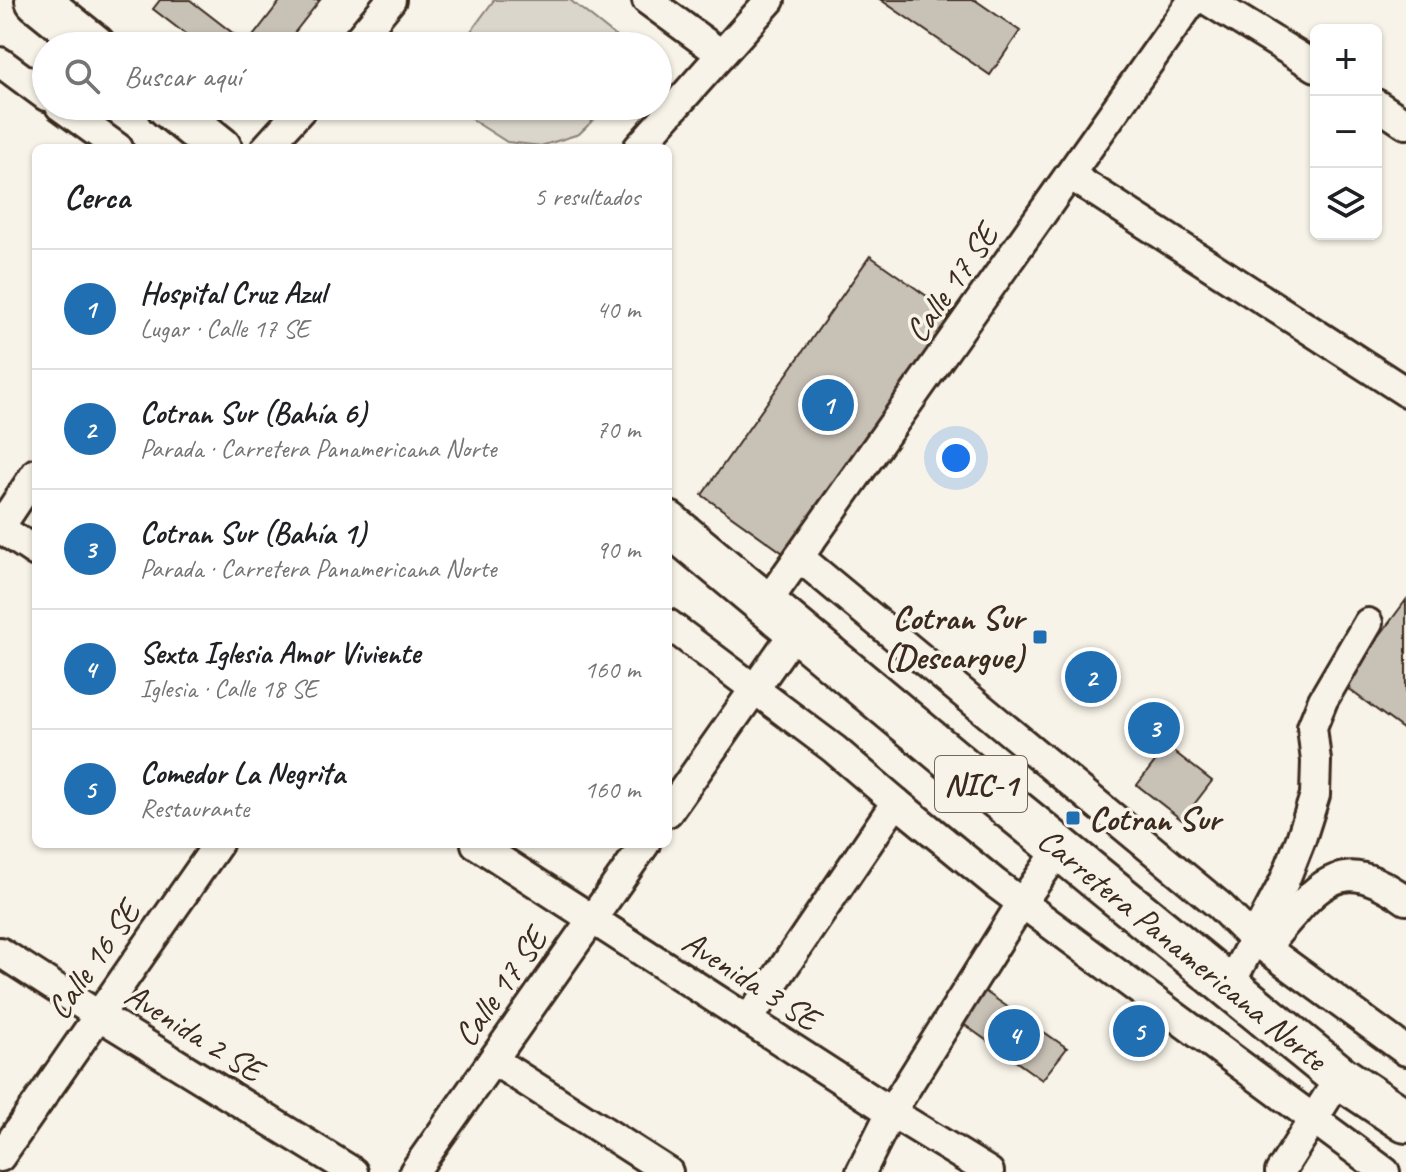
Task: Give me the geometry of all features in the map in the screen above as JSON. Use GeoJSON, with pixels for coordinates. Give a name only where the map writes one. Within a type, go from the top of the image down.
{"type":"FeatureCollection","features":[{"type":"Feature","properties":{"kind":"highway"},"geometry":{"type":"LineString","coordinates":[[37,0],[77,32]]}},
{"type":"Feature","properties":{"kind":"highway"},"geometry":{"type":"LineString","coordinates":[[185,120],[215,144]]}},
{"type":"Feature","properties":{"kind":"highway","name":"Carretera Panamericana Norte"},"geometry":{"type":"LineString","coordinates":[[672,526],[1340,1077],[1406,1121]]}},
{"type":"Feature","properties":{"kind":"street"},"geometry":{"type":"LineString","coordinates":[[365,32],[391,0]]}},
{"type":"Feature","properties":{"kind":"street"},"geometry":{"type":"LineString","coordinates":[[647,0],[721,54]]}},
{"type":"Feature","properties":{"kind":"street"},"geometry":{"type":"LineString","coordinates":[[672,109],[770,0]]}},
{"type":"Feature","properties":{"kind":"street","name":"Calle 17 SE"},"geometry":{"type":"LineString","coordinates":[[672,806],[754,689],[799,557],[1193,0]]}},
{"type":"Feature","properties":{"kind":"street"},"geometry":{"type":"LineString","coordinates":[[1207,0],[1310,63]]}},
{"type":"Feature","properties":{"kind":"street"},"geometry":{"type":"LineString","coordinates":[[0,62],[32,86]]}},
{"type":"Feature","properties":{"kind":"street"},"geometry":{"type":"LineString","coordinates":[[1382,108],[1406,124]]}},
{"type":"Feature","properties":{"kind":"street"},"geometry":{"type":"LineString","coordinates":[[84,120],[113,144]]}},
{"type":"Feature","properties":{"kind":"street"},"geometry":{"type":"LineString","coordinates":[[270,144],[291,120]]}},
{"type":"Feature","properties":{"kind":"street"},"geometry":{"type":"LineString","coordinates":[[642,144],[663,120]]}},
{"type":"Feature","properties":{"kind":"street"},"geometry":{"type":"LineString","coordinates":[[1070,175],[1406,392]]}},
{"type":"Feature","properties":{"kind":"street"},"geometry":{"type":"LineString","coordinates":[[32,479],[0,528],[32,549]]}},
{"type":"Feature","properties":{"kind":"street"},"geometry":{"type":"LineString","coordinates":[[799,557],[1220,906],[1260,943],[1406,1051]]}},
{"type":"Feature","properties":{"kind":"street"},"geometry":{"type":"LineString","coordinates":[[1260,943],[1315,795],[1316,761],[1312,727],[1323,700],[1368,623]]}},
{"type":"Feature","properties":{"kind":"street"},"geometry":{"type":"LineString","coordinates":[[672,627],[834,749],[959,855],[1385,1172]]}},
{"type":"Feature","properties":{"kind":"street"},"geometry":{"type":"LineString","coordinates":[[748,1020],[896,802]]}},
{"type":"Feature","properties":{"kind":"street","name":"Calle 16 SE"},"geometry":{"type":"LineString","coordinates":[[0,1157],[215,848]]}},
{"type":"Feature","properties":{"kind":"street","name":"Avenida 3 SE"},"geometry":{"type":"LineString","coordinates":[[482,848],[989,1172]]}},
{"type":"Feature","properties":{"kind":"street","name":"Calle 17 SE"},"geometry":{"type":"LineString","coordinates":[[414,1172],[642,848]]}},
{"type":"Feature","properties":{"kind":"street"},"geometry":{"type":"LineString","coordinates":[[861,1172],[891,1112],[1023,901],[1060,848]]}},
{"type":"Feature","properties":{"kind":"street"},"geometry":{"type":"LineString","coordinates":[[1229,986],[1260,943],[1315,889],[1331,880],[1352,875],[1386,885],[1406,900]]}},
{"type":"Feature","properties":{"kind":"street","name":"Avenida 2 SE"},"geometry":{"type":"LineString","coordinates":[[0,952],[353,1172]]}},
{"type":"Feature","properties":{"kind":"street"},"geometry":{"type":"LineString","coordinates":[[493,1060],[668,1172]]}},
{"type":"Feature","properties":{"kind":"street"},"geometry":{"type":"LineString","coordinates":[[1280,1172],[1340,1077]]}},
{"type":"Feature","properties":{"kind":"shaded area"},"geometry":{"type":"Polygon","coordinates":[[[494,0],[570,0],[610,32],[470,32],[494,0]]]}},
{"type":"Feature","properties":{"kind":"shaded area"},"geometry":{"type":"Polygon","coordinates":[[[594,120],[579,134],[547,144],[507,142],[474,121],[594,120]]]}},
{"type":"Feature","properties":{"kind":"building"},"geometry":{"type":"Polygon","coordinates":[[[160,0],[190,0],[231,32],[183,32],[153,9],[160,0]]]}},
{"type":"Feature","properties":{"kind":"building"},"geometry":{"type":"Polygon","coordinates":[[[281,0],[320,0],[295,32],[256,32],[281,0]]]}},
{"type":"Feature","properties":{"kind":"building"},"geometry":{"type":"Polygon","coordinates":[[[881,0],[975,0],[1020,31],[990,75],[881,0]]]}},
{"type":"Feature","properties":{"kind":"building"},"geometry":{"type":"Polygon","coordinates":[[[870,256],[955,316],[786,555],[702,495],[870,256]]]}},
{"type":"Feature","properties":{"kind":"building"},"geometry":{"type":"Polygon","coordinates":[[[1406,600],[1406,725],[1403,729],[1343,685],[1406,600]]]}},
{"type":"Feature","properties":{"kind":"building"},"geometry":{"type":"Polygon","coordinates":[[[1167,746],[1212,781],[1182,820],[1137,785],[1167,746]]]}},
{"type":"Feature","properties":{"kind":"building"},"geometry":{"type":"Polygon","coordinates":[[[983,990],[1067,1048],[1042,1080],[962,1023],[983,990]]]}},
{"type":"Feature","properties":{"kind":"place","name":"Hospital Cruz Azul"},"geometry":{"type":"Point","coordinates":[828,405]}},
{"type":"Feature","properties":{"kind":"place","name":"Cotran Sur (Descargue)"},"geometry":{"type":"Point","coordinates":[1040,637]}},
{"type":"Feature","properties":{"kind":"place","name":"Cotran Sur (Bahía 6)"},"geometry":{"type":"Point","coordinates":[1091,677]}},
{"type":"Feature","properties":{"kind":"place","name":"Cotran Sur (Bahía 1)"},"geometry":{"type":"Point","coordinates":[1154,728]}},
{"type":"Feature","properties":{"kind":"place","name":"Cotran Sur"},"geometry":{"type":"Point","coordinates":[1073,818]}},
{"type":"Feature","properties":{"kind":"place","name":"Comedor La Negrita"},"geometry":{"type":"Point","coordinates":[1139,1031]}},
{"type":"Feature","properties":{"kind":"place","name":"Sexta Iglesia Amor Viviente"},"geometry":{"type":"Point","coordinates":[1014,1035]}}]}
